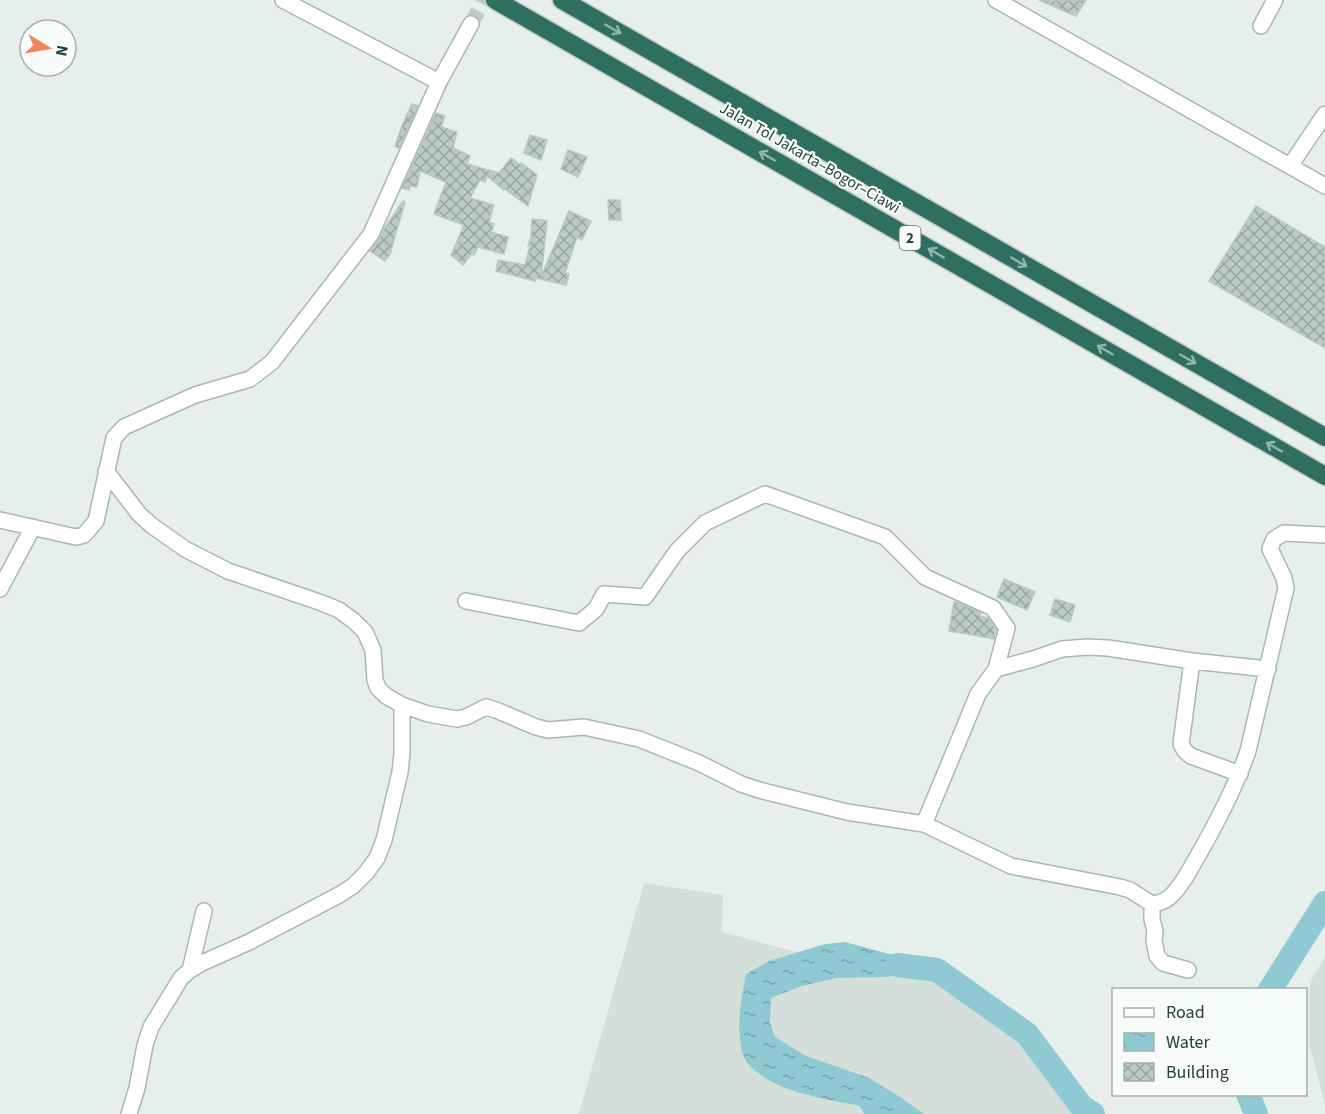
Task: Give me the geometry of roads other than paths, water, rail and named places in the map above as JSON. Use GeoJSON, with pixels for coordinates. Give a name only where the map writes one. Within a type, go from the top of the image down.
{"type":"FeatureCollection","features":[{"type":"Feature","properties":{"kind":"highway","name":"Jalan Tol Jakarta–Bogor–Ciawi"},"geometry":{"type":"LineString","coordinates":[[495,0],[1325,476]]}},
{"type":"Feature","properties":{"kind":"highway","name":"Jalan Tol Jakarta–Bogor–Ciawi"},"geometry":{"type":"LineString","coordinates":[[562,0],[1325,437]]}},
{"type":"Feature","properties":{"kind":"street"},"geometry":{"type":"LineString","coordinates":[[283,0],[439,82]]}},
{"type":"Feature","properties":{"kind":"street"},"geometry":{"type":"LineString","coordinates":[[996,0],[1325,186]]}},
{"type":"Feature","properties":{"kind":"street"},"geometry":{"type":"LineString","coordinates":[[1261,26],[1275,0]]}},
{"type":"Feature","properties":{"kind":"street"},"geometry":{"type":"LineString","coordinates":[[0,520],[76,537],[84,535],[96,520],[114,438],[124,427],[195,395],[250,379],[273,362],[371,234],[439,82],[471,24]]}},
{"type":"Feature","properties":{"kind":"street"},"geometry":{"type":"LineString","coordinates":[[1290,166],[1325,114]]}},
{"type":"Feature","properties":{"kind":"street"},"geometry":{"type":"LineString","coordinates":[[106,471],[139,514],[185,549],[228,571],[330,606],[355,622],[365,632],[373,650],[375,680],[378,688],[386,696],[402,705],[428,714],[457,720],[486,707],[548,730],[584,727],[602,730],[639,740],[759,790],[847,812],[924,824],[1011,866],[1120,887],[1130,890],[1152,904],[1165,902],[1179,887],[1240,774],[1252,736],[1286,588],[1284,578],[1270,549],[1274,539],[1284,533],[1325,535]]}},
{"type":"Feature","properties":{"kind":"street"},"geometry":{"type":"LineString","coordinates":[[466,601],[579,623],[596,609],[604,594],[645,597],[677,551],[705,523],[765,494],[885,537],[925,577],[993,608],[1007,628],[996,669],[978,694],[924,824]]}},
{"type":"Feature","properties":{"kind":"street"},"geometry":{"type":"LineString","coordinates":[[0,589],[33,527]]}},
{"type":"Feature","properties":{"kind":"street"},"geometry":{"type":"LineString","coordinates":[[996,669],[1062,649],[1086,647],[1268,669]]}},
{"type":"Feature","properties":{"kind":"street"},"geometry":{"type":"LineString","coordinates":[[1192,661],[1182,748],[1191,756],[1240,774]]}},
{"type":"Feature","properties":{"kind":"street"},"geometry":{"type":"LineString","coordinates":[[129,1114],[151,1028],[181,978],[190,970],[339,896],[366,873],[377,858],[384,840],[400,772],[402,705]]}},
{"type":"Feature","properties":{"kind":"street"},"geometry":{"type":"LineString","coordinates":[[1152,904],[1157,956],[1163,963],[1188,970]]}},
{"type":"Feature","properties":{"kind":"street"},"geometry":{"type":"LineString","coordinates":[[190,970],[204,911]]}},
{"type":"Feature","properties":{"kind":"water"},"geometry":{"type":"Polygon","coordinates":[[[845,942],[919,962],[930,969],[928,973],[836,978],[802,986],[771,998],[770,1023],[775,1037],[806,1056],[867,1077],[924,1114],[864,1114],[860,1106],[803,1094],[776,1084],[763,1077],[746,1061],[742,1052],[739,1031],[746,974],[769,961],[825,944],[845,942]]]}},
{"type":"Feature","properties":{"kind":"waterway"},"geometry":{"type":"LineString","coordinates":[[1271,988],[1325,903]]}},
{"type":"Feature","properties":{"kind":"waterway"},"geometry":{"type":"LineString","coordinates":[[897,965],[937,970],[1027,1034],[1081,1106],[1093,1114]]}},
{"type":"Feature","properties":{"kind":"waterway"},"geometry":{"type":"LineString","coordinates":[[1249,1096],[1256,1114]]}},
{"type":"Feature","properties":{"kind":"tunnel"},"geometry":{"type":"LineString","coordinates":[[471,24],[484,0]]}}]}
